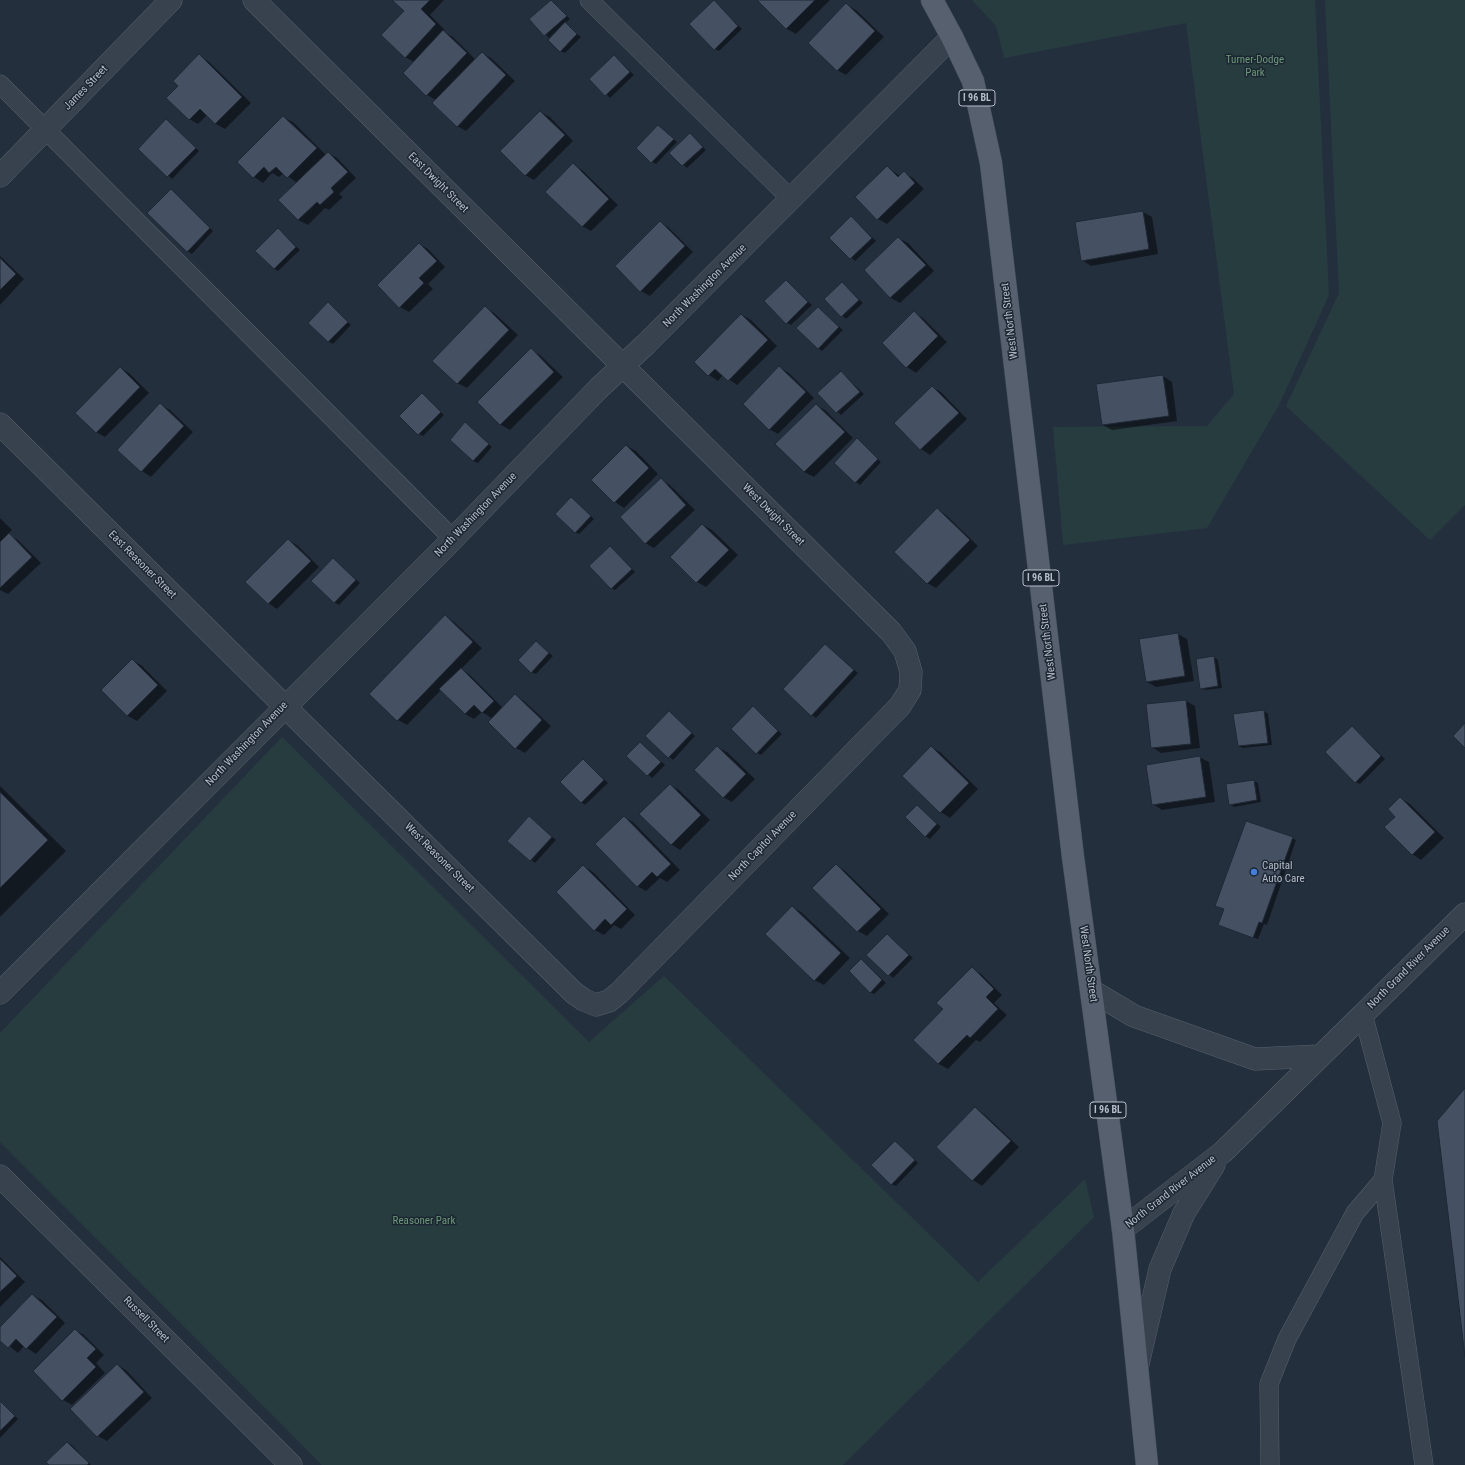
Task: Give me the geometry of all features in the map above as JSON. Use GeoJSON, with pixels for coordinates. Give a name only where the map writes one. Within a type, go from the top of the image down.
{"type":"FeatureCollection","features":[{"type":"Feature","properties":{"kind":"main road","name":"I 96 BL"},"geometry":{"type":"LineString","coordinates":[[939,3],[952,37]]}},
{"type":"Feature","properties":{"kind":"main road","name":"West North Street"},"geometry":{"type":"LineString","coordinates":[[952,37],[973,81],[991,163],[1073,857],[1123,1229]]}},
{"type":"Feature","properties":{"kind":"main road","name":"North Grand River Avenue"},"geometry":{"type":"LineString","coordinates":[[1123,1229],[1146,1465]]}},
{"type":"Feature","properties":{"kind":"street","name":"James Street"},"geometry":{"type":"LineString","coordinates":[[0,176],[171,0]]}},
{"type":"Feature","properties":{"kind":"street","name":"East Dwight Street"},"geometry":{"type":"LineString","coordinates":[[254,0],[622,366]]}},
{"type":"Feature","properties":{"kind":"street","name":"North Washington Avenue"},"geometry":{"type":"LineString","coordinates":[[0,993],[622,366],[646,344],[952,37]]}},
{"type":"Feature","properties":{"kind":"street","name":"West Dwight Street"},"geometry":{"type":"LineString","coordinates":[[622,366],[891,632],[905,650],[911,672]]}},
{"type":"Feature","properties":{"kind":"street","name":"East Reasoner Street"},"geometry":{"type":"LineString","coordinates":[[0,424],[285,706]]}},
{"type":"Feature","properties":{"kind":"street","name":"North Capitol Avenue"},"geometry":{"type":"LineString","coordinates":[[596,1005],[609,1001],[619,993],[900,706],[910,690],[911,672]]}},
{"type":"Feature","properties":{"kind":"street","name":"West Reasoner Street"},"geometry":{"type":"LineString","coordinates":[[285,706],[574,993],[584,1000],[596,1005]]}},
{"type":"Feature","properties":{"kind":"street","name":"North Grand River Avenue"},"geometry":{"type":"LineString","coordinates":[[1123,1229],[1223,1152],[1465,914]]}},
{"type":"Feature","properties":{"kind":"street"},"geometry":{"type":"LineString","coordinates":[[1092,991],[1134,1016],[1255,1058],[1319,1056]]}},
{"type":"Feature","properties":{"kind":"street"},"geometry":{"type":"LineString","coordinates":[[1137,1368],[1160,1269],[1184,1213],[1223,1152]]}},
{"type":"Feature","properties":{"kind":"street","name":"Russell Street"},"geometry":{"type":"LineString","coordinates":[[0,1176],[291,1465]]}},
{"type":"Feature","properties":{"kind":"lane"},"geometry":{"type":"LineString","coordinates":[[589,0],[791,199]]}},
{"type":"Feature","properties":{"kind":"lane"},"geometry":{"type":"LineString","coordinates":[[0,84],[452,539]]}},
{"type":"Feature","properties":{"kind":"lane"},"geometry":{"type":"LineString","coordinates":[[1363,1014],[1392,1123],[1383,1180],[1424,1465]]}},
{"type":"Feature","properties":{"kind":"lane"},"geometry":{"type":"LineString","coordinates":[[1270,1465],[1269,1384],[1287,1340],[1355,1213],[1383,1180]]}},
{"type":"Feature","properties":{"kind":"green space","name":"Turner-Dodge Park"},"geometry":{"type":"Polygon","coordinates":[[[972,0],[1315,0],[1329,295],[1279,405],[1207,528],[1063,545],[1053,427],[1207,426],[1234,394],[1186,23],[1004,58],[996,26],[972,0]]]}},
{"type":"Feature","properties":{"kind":"green space"},"geometry":{"type":"Polygon","coordinates":[[[1325,0],[1465,0],[1465,505],[1430,540],[1286,406],[1339,293],[1325,0]]]}},
{"type":"Feature","properties":{"kind":"green space","name":"Reasoner Park"},"geometry":{"type":"Polygon","coordinates":[[[282,737],[589,1042],[664,976],[978,1282],[1085,1179],[1094,1217],[843,1465],[322,1465],[0,1142],[0,1033],[282,737]]]}},
{"type":"Feature","properties":{"kind":"building"},"geometry":{"type":"Polygon","coordinates":[[[392,0],[430,0],[421,9],[436,24],[405,58],[381,35],[404,11],[392,0]]]}},
{"type":"Feature","properties":{"kind":"building"},"geometry":{"type":"Polygon","coordinates":[[[551,0],[567,16],[544,36],[529,19],[551,0]]]}},
{"type":"Feature","properties":{"kind":"building"},"geometry":{"type":"Polygon","coordinates":[[[714,0],[738,26],[714,50],[689,24],[714,0]]]}},
{"type":"Feature","properties":{"kind":"building"},"geometry":{"type":"Polygon","coordinates":[[[757,0],[815,0],[786,29],[757,0]]]}},
{"type":"Feature","properties":{"kind":"building"},"geometry":{"type":"Polygon","coordinates":[[[846,3],[875,31],[837,71],[808,43],[846,3]]]}},
{"type":"Feature","properties":{"kind":"building"},"geometry":{"type":"Polygon","coordinates":[[[565,22],[577,34],[560,52],[548,40],[565,22]]]}},
{"type":"Feature","properties":{"kind":"building"},"geometry":{"type":"Polygon","coordinates":[[[443,30],[467,53],[426,96],[403,73],[443,30]]]}},
{"type":"Feature","properties":{"kind":"building"},"geometry":{"type":"Polygon","coordinates":[[[482,52],[506,75],[457,127],[432,103],[482,52]]]}},
{"type":"Feature","properties":{"kind":"building"},"geometry":{"type":"Polygon","coordinates":[[[199,54],[242,97],[215,124],[200,109],[189,120],[166,98],[178,86],[173,81],[199,54]]]}},
{"type":"Feature","properties":{"kind":"building"},"geometry":{"type":"Polygon","coordinates":[[[614,55],[630,72],[605,96],[589,79],[614,55]]]}},
{"type":"Feature","properties":{"kind":"building"},"geometry":{"type":"Polygon","coordinates":[[[540,111],[565,135],[525,176],[500,151],[540,111]]]}},
{"type":"Feature","properties":{"kind":"building"},"geometry":{"type":"Polygon","coordinates":[[[283,116],[317,148],[287,178],[276,167],[269,173],[264,167],[253,178],[237,162],[283,116]]]}},
{"type":"Feature","properties":{"kind":"building"},"geometry":{"type":"Polygon","coordinates":[[[166,119],[196,148],[167,177],[138,149],[166,119]]]}},
{"type":"Feature","properties":{"kind":"building"},"geometry":{"type":"Polygon","coordinates":[[[658,125],[674,139],[651,163],[636,148],[658,125]]]}},
{"type":"Feature","properties":{"kind":"building"},"geometry":{"type":"Polygon","coordinates":[[[690,133],[703,147],[682,166],[669,153],[690,133]]]}},
{"type":"Feature","properties":{"kind":"building"},"geometry":{"type":"Polygon","coordinates":[[[328,152],[348,172],[331,188],[334,192],[320,205],[317,202],[298,220],[278,200],[328,152]]]}},
{"type":"Feature","properties":{"kind":"building"},"geometry":{"type":"Polygon","coordinates":[[[573,163],[609,199],[582,227],[545,192],[573,163]]]}},
{"type":"Feature","properties":{"kind":"building"},"geometry":{"type":"Polygon","coordinates":[[[887,166],[898,177],[904,171],[915,183],[877,220],[855,197],[887,166]]]}},
{"type":"Feature","properties":{"kind":"building"},"geometry":{"type":"Polygon","coordinates":[[[171,189],[210,228],[187,252],[147,213],[171,189]]]}},
{"type":"Feature","properties":{"kind":"building"},"geometry":{"type":"Polygon","coordinates":[[[1143,211],[1149,249],[1081,261],[1075,222],[1143,211]]]}},
{"type":"Feature","properties":{"kind":"building"},"geometry":{"type":"Polygon","coordinates":[[[851,216],[872,238],[850,259],[829,238],[851,216]]]}},
{"type":"Feature","properties":{"kind":"building"},"geometry":{"type":"Polygon","coordinates":[[[660,221],[685,246],[640,292],[615,266],[660,221]]]}},
{"type":"Feature","properties":{"kind":"building"},"geometry":{"type":"Polygon","coordinates":[[[278,228],[296,247],[274,269],[255,251],[278,228]]]}},
{"type":"Feature","properties":{"kind":"building"},"geometry":{"type":"Polygon","coordinates":[[[898,237],[926,265],[890,298],[864,270],[898,237]]]}},
{"type":"Feature","properties":{"kind":"building"},"geometry":{"type":"Polygon","coordinates":[[[419,243],[437,261],[419,278],[424,283],[399,308],[377,285],[419,243]]]}},
{"type":"Feature","properties":{"kind":"building"},"geometry":{"type":"Polygon","coordinates":[[[0,258],[16,274],[0,290],[0,258]]]}},
{"type":"Feature","properties":{"kind":"building"},"geometry":{"type":"Polygon","coordinates":[[[786,280],[808,302],[786,324],[764,301],[786,280]]]}},
{"type":"Feature","properties":{"kind":"building"},"geometry":{"type":"Polygon","coordinates":[[[842,282],[859,300],[841,317],[824,299],[842,282]]]}},
{"type":"Feature","properties":{"kind":"building"},"geometry":{"type":"Polygon","coordinates":[[[328,302],[348,322],[328,342],[308,323],[328,302]]]}},
{"type":"Feature","properties":{"kind":"building"},"geometry":{"type":"Polygon","coordinates":[[[485,306],[509,330],[457,384],[432,361],[485,306]]]}},
{"type":"Feature","properties":{"kind":"building"},"geometry":{"type":"Polygon","coordinates":[[[818,307],[839,327],[818,349],[796,328],[818,307]]]}},
{"type":"Feature","properties":{"kind":"building"},"geometry":{"type":"Polygon","coordinates":[[[914,311],[938,336],[906,368],[882,343],[914,311]]]}},
{"type":"Feature","properties":{"kind":"building"},"geometry":{"type":"Polygon","coordinates":[[[741,314],[768,340],[728,381],[715,369],[708,376],[694,362],[741,314]]]}},
{"type":"Feature","properties":{"kind":"building"},"geometry":{"type":"Polygon","coordinates":[[[531,348],[554,372],[500,425],[477,402],[531,348]]]}},
{"type":"Feature","properties":{"kind":"building"},"geometry":{"type":"Polygon","coordinates":[[[779,366],[806,392],[769,430],[743,404],[779,366]]]}},
{"type":"Feature","properties":{"kind":"building"},"geometry":{"type":"Polygon","coordinates":[[[120,367],[140,387],[96,433],[75,413],[120,367]]]}},
{"type":"Feature","properties":{"kind":"building"},"geometry":{"type":"Polygon","coordinates":[[[841,371],[860,392],[836,413],[817,393],[841,371]]]}},
{"type":"Feature","properties":{"kind":"building"},"geometry":{"type":"Polygon","coordinates":[[[1163,375],[1169,416],[1102,425],[1096,384],[1163,375]]]}},
{"type":"Feature","properties":{"kind":"building"},"geometry":{"type":"Polygon","coordinates":[[[932,386],[959,413],[920,450],[894,423],[932,386]]]}},
{"type":"Feature","properties":{"kind":"building"},"geometry":{"type":"Polygon","coordinates":[[[422,393],[441,412],[418,435],[399,416],[422,393]]]}},
{"type":"Feature","properties":{"kind":"building"},"geometry":{"type":"Polygon","coordinates":[[[160,403],[184,426],[141,472],[117,450],[160,403]]]}},
{"type":"Feature","properties":{"kind":"building"},"geometry":{"type":"Polygon","coordinates":[[[816,404],[845,432],[804,472],[775,444],[816,404]]]}},
{"type":"Feature","properties":{"kind":"building"},"geometry":{"type":"Polygon","coordinates":[[[465,422],[489,444],[473,461],[450,440],[465,422]]]}},
{"type":"Feature","properties":{"kind":"building"},"geometry":{"type":"Polygon","coordinates":[[[857,438],[878,459],[855,483],[834,463],[857,438]]]}},
{"type":"Feature","properties":{"kind":"building"},"geometry":{"type":"Polygon","coordinates":[[[626,445],[649,468],[614,503],[591,480],[626,445]]]}},
{"type":"Feature","properties":{"kind":"building"},"geometry":{"type":"Polygon","coordinates":[[[661,478],[686,505],[645,544],[620,517],[661,478]]]}},
{"type":"Feature","properties":{"kind":"building"},"geometry":{"type":"Polygon","coordinates":[[[571,497],[591,516],[575,533],[555,514],[571,497]]]}},
{"type":"Feature","properties":{"kind":"building"},"geometry":{"type":"Polygon","coordinates":[[[937,508],[970,540],[927,584],[894,552],[937,508]]]}},
{"type":"Feature","properties":{"kind":"building"},"geometry":{"type":"Polygon","coordinates":[[[702,524],[729,550],[696,583],[670,557],[702,524]]]}},
{"type":"Feature","properties":{"kind":"building"},"geometry":{"type":"Polygon","coordinates":[[[9,533],[32,557],[0,588],[0,542],[9,533]]]}},
{"type":"Feature","properties":{"kind":"building"},"geometry":{"type":"Polygon","coordinates":[[[288,539],[311,561],[268,604],[245,582],[288,539]]]}},
{"type":"Feature","properties":{"kind":"building"},"geometry":{"type":"Polygon","coordinates":[[[610,546],[632,569],[611,589],[589,566],[610,546]]]}},
{"type":"Feature","properties":{"kind":"building"},"geometry":{"type":"Polygon","coordinates":[[[333,558],[356,580],[334,603],[311,581],[333,558]]]}},
{"type":"Feature","properties":{"kind":"building"},"geometry":{"type":"Polygon","coordinates":[[[445,615],[473,642],[397,721],[369,694],[445,615]]]}},
{"type":"Feature","properties":{"kind":"building"},"geometry":{"type":"Polygon","coordinates":[[[1178,633],[1185,676],[1146,682],[1139,639],[1178,633]]]}},
{"type":"Feature","properties":{"kind":"building"},"geometry":{"type":"Polygon","coordinates":[[[536,641],[549,653],[531,673],[518,660],[536,641]]]}},
{"type":"Feature","properties":{"kind":"building"},"geometry":{"type":"Polygon","coordinates":[[[825,644],[854,670],[811,716],[783,689],[825,644]]]}},
{"type":"Feature","properties":{"kind":"building"},"geometry":{"type":"Polygon","coordinates":[[[1214,656],[1218,686],[1200,689],[1196,659],[1214,656]]]}},
{"type":"Feature","properties":{"kind":"building"},"geometry":{"type":"Polygon","coordinates":[[[132,659],[158,685],[127,716],[101,690],[132,659]]]}},
{"type":"Feature","properties":{"kind":"building"},"geometry":{"type":"Polygon","coordinates":[[[461,668],[494,701],[482,713],[474,705],[465,714],[439,689],[461,668]]]}},
{"type":"Feature","properties":{"kind":"building"},"geometry":{"type":"Polygon","coordinates":[[[515,694],[542,720],[515,749],[488,722],[515,694]]]}},
{"type":"Feature","properties":{"kind":"building"},"geometry":{"type":"Polygon","coordinates":[[[1186,700],[1191,744],[1151,748],[1146,704],[1186,700]]]}},
{"type":"Feature","properties":{"kind":"building"},"geometry":{"type":"Polygon","coordinates":[[[753,706],[778,731],[756,754],[731,729],[753,706]]]}},
{"type":"Feature","properties":{"kind":"building"},"geometry":{"type":"Polygon","coordinates":[[[1264,710],[1268,743],[1238,746],[1233,714],[1264,710]]]}},
{"type":"Feature","properties":{"kind":"building"},"geometry":{"type":"Polygon","coordinates":[[[669,711],[692,733],[668,758],[645,736],[669,711]]]}},
{"type":"Feature","properties":{"kind":"building"},"geometry":{"type":"Polygon","coordinates":[[[1465,723],[1465,748],[1453,736],[1465,723]]]}},
{"type":"Feature","properties":{"kind":"building"},"geometry":{"type":"Polygon","coordinates":[[[1352,726],[1381,756],[1355,783],[1325,752],[1352,726]]]}},
{"type":"Feature","properties":{"kind":"building"},"geometry":{"type":"Polygon","coordinates":[[[640,742],[661,762],[647,776],[626,756],[640,742]]]}},
{"type":"Feature","properties":{"kind":"building"},"geometry":{"type":"Polygon","coordinates":[[[717,746],[746,774],[723,798],[694,770],[717,746]]]}},
{"type":"Feature","properties":{"kind":"building"},"geometry":{"type":"Polygon","coordinates":[[[931,746],[969,783],[940,813],[902,776],[931,746]]]}},
{"type":"Feature","properties":{"kind":"building"},"geometry":{"type":"Polygon","coordinates":[[[1200,756],[1206,797],[1152,805],[1146,765],[1200,756]]]}},
{"type":"Feature","properties":{"kind":"building"},"geometry":{"type":"Polygon","coordinates":[[[583,759],[604,780],[581,803],[560,782],[583,759]]]}},
{"type":"Feature","properties":{"kind":"building"},"geometry":{"type":"Polygon","coordinates":[[[1254,780],[1257,800],[1229,805],[1226,784],[1254,780]]]}},
{"type":"Feature","properties":{"kind":"building"},"geometry":{"type":"Polygon","coordinates":[[[670,784],[701,815],[671,845],[639,814],[670,784]]]}},
{"type":"Feature","properties":{"kind":"building"},"geometry":{"type":"Polygon","coordinates":[[[0,792],[48,840],[0,888],[0,792]]]}},
{"type":"Feature","properties":{"kind":"building"},"geometry":{"type":"Polygon","coordinates":[[[1400,797],[1435,832],[1412,855],[1384,827],[1395,817],[1388,809],[1400,797]]]}},
{"type":"Feature","properties":{"kind":"building"},"geometry":{"type":"Polygon","coordinates":[[[917,805],[937,824],[925,837],[905,817],[917,805]]]}},
{"type":"Feature","properties":{"kind":"building"},"geometry":{"type":"Polygon","coordinates":[[[529,816],[552,837],[530,861],[507,841],[529,816]]]}},
{"type":"Feature","properties":{"kind":"building"},"geometry":{"type":"Polygon","coordinates":[[[624,816],[671,864],[657,877],[652,872],[637,887],[595,844],[624,816]]]}},
{"type":"Feature","properties":{"kind":"building","name":"Capital Auto Care"},"geometry":{"type":"Polygon","coordinates":[[[1246,821],[1293,837],[1262,923],[1259,922],[1253,938],[1218,925],[1224,909],[1215,906],[1246,821]]]}},
{"type":"Feature","properties":{"kind":"building"},"geometry":{"type":"Polygon","coordinates":[[[836,864],[881,909],[857,932],[812,888],[836,864]]]}},
{"type":"Feature","properties":{"kind":"building"},"geometry":{"type":"Polygon","coordinates":[[[583,865],[627,909],[611,925],[605,919],[594,931],[556,892],[583,865]]]}},
{"type":"Feature","properties":{"kind":"building"},"geometry":{"type":"Polygon","coordinates":[[[792,906],[841,953],[814,981],[765,934],[792,906]]]}},
{"type":"Feature","properties":{"kind":"building"},"geometry":{"type":"Polygon","coordinates":[[[887,934],[909,955],[888,976],[866,955],[887,934]]]}},
{"type":"Feature","properties":{"kind":"building"},"geometry":{"type":"Polygon","coordinates":[[[861,959],[882,980],[870,993],[849,971],[861,959]]]}},
{"type":"Feature","properties":{"kind":"building"},"geometry":{"type":"Polygon","coordinates":[[[972,967],[994,989],[986,997],[998,1009],[970,1038],[967,1035],[938,1064],[913,1040],[943,1009],[936,1003],[972,967]]]}},
{"type":"Feature","properties":{"kind":"building"},"geometry":{"type":"Polygon","coordinates":[[[1465,1088],[1465,1357],[1437,1121],[1465,1088]]]}},
{"type":"Feature","properties":{"kind":"building"},"geometry":{"type":"Polygon","coordinates":[[[975,1107],[1011,1141],[972,1181],[936,1147],[975,1107]]]}},
{"type":"Feature","properties":{"kind":"building"},"geometry":{"type":"Polygon","coordinates":[[[895,1141],[915,1160],[891,1185],[871,1165],[895,1141]]]}},
{"type":"Feature","properties":{"kind":"building"},"geometry":{"type":"Polygon","coordinates":[[[0,1259],[17,1276],[0,1292],[0,1259]]]}},
{"type":"Feature","properties":{"kind":"building"},"geometry":{"type":"Polygon","coordinates":[[[32,1294],[57,1317],[26,1349],[16,1339],[8,1348],[0,1341],[0,1327],[32,1294]]]}},
{"type":"Feature","properties":{"kind":"building"},"geometry":{"type":"Polygon","coordinates":[[[75,1329],[96,1349],[87,1358],[96,1367],[62,1401],[33,1371],[75,1329]]]}},
{"type":"Feature","properties":{"kind":"building"},"geometry":{"type":"Polygon","coordinates":[[[117,1364],[144,1392],[97,1437],[70,1409],[117,1364]]]}},
{"type":"Feature","properties":{"kind":"building"},"geometry":{"type":"Polygon","coordinates":[[[0,1401],[15,1416],[0,1431],[0,1401]]]}},
{"type":"Feature","properties":{"kind":"building"},"geometry":{"type":"Polygon","coordinates":[[[67,1442],[89,1463],[87,1465],[49,1465],[46,1462],[67,1442]]]}},
{"type":"Feature","properties":{"kind":"place","name":"Capital Auto Care"},"geometry":{"type":"Point","coordinates":[1254,872]}}]}
